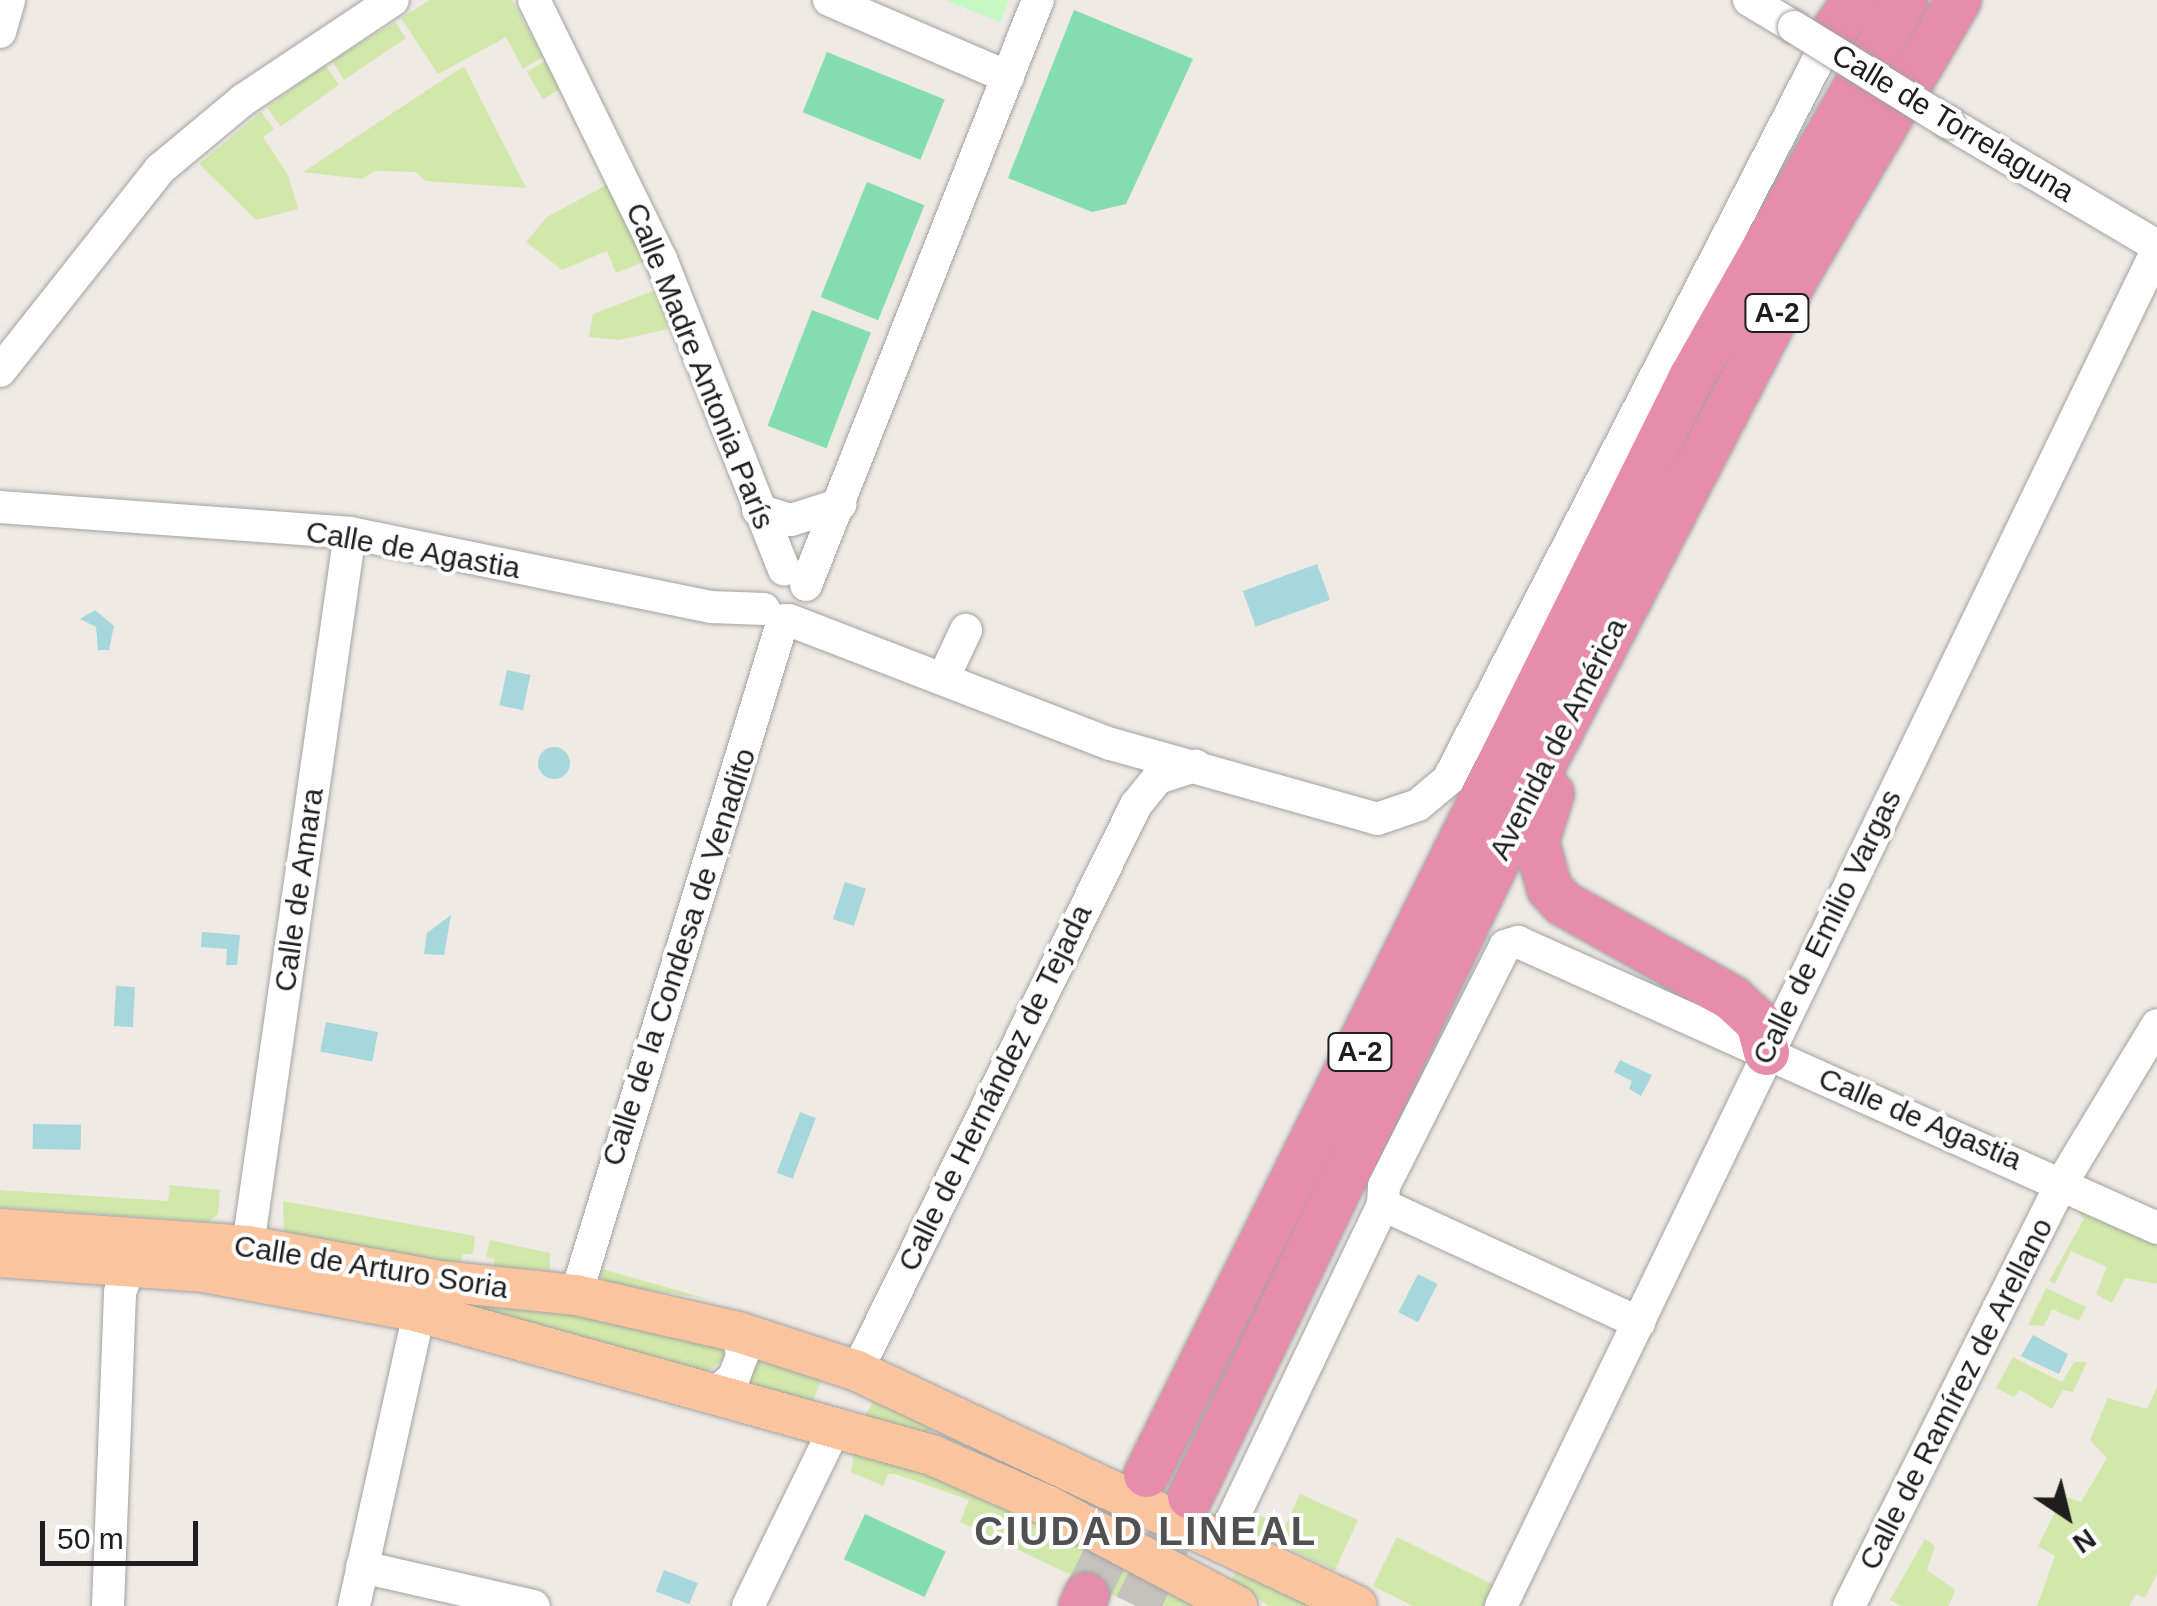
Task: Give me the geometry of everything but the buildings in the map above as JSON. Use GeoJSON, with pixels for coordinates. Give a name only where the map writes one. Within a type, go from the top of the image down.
{"type":"FeatureCollection","features":[{"type":"Feature","properties":{"kind":"highway","name":"Avenida de América"},"geometry":{"type":"LineString","coordinates":[[1146,1474],[1691,377],[1904,0]]}},
{"type":"Feature","properties":{"kind":"highway","name":"Avenida de América"},"geometry":{"type":"LineString","coordinates":[[1190,1496],[1610,634],[1797,274],[1958,0]]}},
{"type":"Feature","properties":{"kind":"highway"},"geometry":{"type":"LineString","coordinates":[[1610,634],[1599,694],[1543,810],[1539,865],[1563,903],[1732,998],[1758,1022],[1766,1052]]}},
{"type":"Feature","properties":{"kind":"main road","name":"Calle de Arturo Soria"},"geometry":{"type":"LineString","coordinates":[[0,1229],[256,1264],[576,1295],[738,1332],[856,1371],[1355,1605]]}},
{"type":"Feature","properties":{"kind":"main road","name":"Calle de Arturo Soria"},"geometry":{"type":"LineString","coordinates":[[0,1256],[131,1265],[256,1264],[834,1430],[932,1454],[1048,1506],[1237,1606]]}},
{"type":"Feature","properties":{"kind":"main road"},"geometry":{"type":"LineString","coordinates":[[834,1430],[856,1371]]}},
{"type":"Feature","properties":{"kind":"street"},"geometry":{"type":"LineString","coordinates":[[0,32],[8,0]]}},
{"type":"Feature","properties":{"kind":"street"},"geometry":{"type":"LineString","coordinates":[[0,371],[160,169],[242,100],[394,0]]}},
{"type":"Feature","properties":{"kind":"street","name":"Calle Madre Antonia París"},"geometry":{"type":"LineString","coordinates":[[534,0],[662,258],[789,596]]}},
{"type":"Feature","properties":{"kind":"street"},"geometry":{"type":"LineString","coordinates":[[829,0],[1008,77]]}},
{"type":"Feature","properties":{"kind":"street","name":"Calle de la Condesa de Venadito"},"geometry":{"type":"LineString","coordinates":[[576,1295],[789,596],[842,504],[1038,0]]}},
{"type":"Feature","properties":{"kind":"street","name":"Calle de Torrelaguna"},"geometry":{"type":"LineString","coordinates":[[1750,0],[1833,15],[1949,123],[2157,248]]}},
{"type":"Feature","properties":{"kind":"street"},"geometry":{"type":"LineString","coordinates":[[789,596],[845,638],[1111,744],[1376,819],[1418,804],[1448,780],[1457,763],[1833,15]]}},
{"type":"Feature","properties":{"kind":"street","name":"Calle de Emilio Vargas"},"geometry":{"type":"LineString","coordinates":[[1501,1606],[2157,248]]}},
{"type":"Feature","properties":{"kind":"street"},"geometry":{"type":"LineString","coordinates":[[758,510],[791,520],[842,504]]}},
{"type":"Feature","properties":{"kind":"street","name":"Calle de Agastia"},"geometry":{"type":"LineString","coordinates":[[0,507],[350,533],[711,607],[789,596]]}},
{"type":"Feature","properties":{"kind":"street","name":"Calle de Amara"},"geometry":{"type":"LineString","coordinates":[[256,1264],[350,533]]}},
{"type":"Feature","properties":{"kind":"street"},"geometry":{"type":"LineString","coordinates":[[944,678],[966,630]]}},
{"type":"Feature","properties":{"kind":"street"},"geometry":{"type":"LineString","coordinates":[[1111,744],[1131,766],[1136,805]]}},
{"type":"Feature","properties":{"kind":"street","name":"Calle de Hernández de Tejada"},"geometry":{"type":"LineString","coordinates":[[856,1371],[1136,805],[1158,778],[1196,766]]}},
{"type":"Feature","properties":{"kind":"street","name":"Calle de Agastia"},"geometry":{"type":"LineString","coordinates":[[1383,1206],[1384,1186],[1470,1015],[1506,946],[1518,942],[2063,1181],[2157,1228]]}},
{"type":"Feature","properties":{"kind":"street","name":"Calle de Ramírez de Arellano"},"geometry":{"type":"LineString","coordinates":[[1849,1606],[2063,1181],[2157,1025]]}},
{"type":"Feature","properties":{"kind":"street"},"geometry":{"type":"LineString","coordinates":[[1237,1549],[1230,1524],[1383,1206],[1639,1323]]}},
{"type":"Feature","properties":{"kind":"street"},"geometry":{"type":"LineString","coordinates":[[108,1606],[120,1292],[131,1265]]}},
{"type":"Feature","properties":{"kind":"street"},"geometry":{"type":"LineString","coordinates":[[354,1606],[419,1312]]}},
{"type":"Feature","properties":{"kind":"street"},"geometry":{"type":"LineString","coordinates":[[714,1396],[734,1378],[742,1356],[738,1332]]}},
{"type":"Feature","properties":{"kind":"street"},"geometry":{"type":"LineString","coordinates":[[932,1454],[952,1414]]}},
{"type":"Feature","properties":{"kind":"street"},"geometry":{"type":"LineString","coordinates":[[748,1606],[834,1430]]}},
{"type":"Feature","properties":{"kind":"street"},"geometry":{"type":"LineString","coordinates":[[362,1567],[534,1606]]}},
{"type":"Feature","properties":{"kind":"green space"},"geometry":{"type":"Polygon","coordinates":[[[430,0],[512,0],[543,57],[523,69],[506,37],[438,74],[401,18],[430,0]]]}},
{"type":"Feature","properties":{"kind":"green space"},"geometry":{"type":"Polygon","coordinates":[[[945,0],[1009,0],[1000,22],[945,0]]]}},
{"type":"Feature","properties":{"kind":"green space"},"geometry":{"type":"Polygon","coordinates":[[[1074,10],[1193,59],[1126,204],[1092,212],[1008,178],[1074,10]]]}},
{"type":"Feature","properties":{"kind":"green space"},"geometry":{"type":"Polygon","coordinates":[[[395,22],[406,38],[344,80],[332,61],[395,22]]]}},
{"type":"Feature","properties":{"kind":"green space"},"geometry":{"type":"Polygon","coordinates":[[[827,52],[945,100],[920,160],[803,112],[827,52]]]}},
{"type":"Feature","properties":{"kind":"green space"},"geometry":{"type":"Polygon","coordinates":[[[545,61],[561,89],[543,99],[527,72],[545,61]]]}},
{"type":"Feature","properties":{"kind":"green space"},"geometry":{"type":"Polygon","coordinates":[[[325,65],[339,84],[281,127],[267,107],[325,65]]]}},
{"type":"Feature","properties":{"kind":"green space"},"geometry":{"type":"Polygon","coordinates":[[[464,66],[526,188],[426,181],[416,172],[375,171],[362,179],[303,172],[464,66]]]}},
{"type":"Feature","properties":{"kind":"green space"},"geometry":{"type":"Polygon","coordinates":[[[261,112],[274,129],[263,137],[288,175],[298,209],[256,220],[199,164],[261,112]]]}},
{"type":"Feature","properties":{"kind":"green space"},"geometry":{"type":"Polygon","coordinates":[[[867,182],[924,205],[878,320],[821,297],[867,182]]]}},
{"type":"Feature","properties":{"kind":"green space"},"geometry":{"type":"Polygon","coordinates":[[[610,183],[647,261],[616,273],[607,251],[562,270],[526,242],[547,217],[610,183]]]}},
{"type":"Feature","properties":{"kind":"green space"},"geometry":{"type":"Polygon","coordinates":[[[658,289],[668,329],[619,340],[589,337],[593,314],[658,289]]]}},
{"type":"Feature","properties":{"kind":"green space"},"geometry":{"type":"Polygon","coordinates":[[[812,310],[871,333],[826,448],[768,426],[812,310]]]}},
{"type":"Feature","properties":{"kind":"green space"},"geometry":{"type":"Polygon","coordinates":[[[170,1185],[220,1190],[218,1214],[209,1222],[0,1207],[0,1190],[168,1201],[170,1185]]]}},
{"type":"Feature","properties":{"kind":"green space"},"geometry":{"type":"Polygon","coordinates":[[[2083,1198],[2157,1236],[2157,1284],[2125,1278],[2112,1303],[2096,1294],[2107,1267],[2071,1251],[2055,1284],[2049,1281],[2084,1219],[2078,1211],[2083,1198]]]}},
{"type":"Feature","properties":{"kind":"green space"},"geometry":{"type":"Polygon","coordinates":[[[283,1201],[475,1236],[473,1254],[463,1254],[460,1265],[284,1232],[283,1201]]]}},
{"type":"Feature","properties":{"kind":"green space"},"geometry":{"type":"Polygon","coordinates":[[[490,1240],[550,1253],[550,1270],[493,1267],[495,1259],[486,1257],[490,1240]]]}},
{"type":"Feature","properties":{"kind":"green space"},"geometry":{"type":"Polygon","coordinates":[[[261,1263],[622,1316],[723,1345],[724,1359],[707,1372],[261,1263]]]}},
{"type":"Feature","properties":{"kind":"green space"},"geometry":{"type":"Polygon","coordinates":[[[602,1269],[708,1299],[609,1284],[596,1272],[602,1269]]]}},
{"type":"Feature","properties":{"kind":"green space"},"geometry":{"type":"Polygon","coordinates":[[[2046,1288],[2086,1307],[2079,1321],[2052,1309],[2044,1326],[2028,1325],[2046,1288]]]}},
{"type":"Feature","properties":{"kind":"green space"},"geometry":{"type":"Polygon","coordinates":[[[752,1352],[822,1378],[813,1401],[748,1385],[752,1352]]]}},
{"type":"Feature","properties":{"kind":"green space"},"geometry":{"type":"Polygon","coordinates":[[[2013,1357],[2062,1382],[2074,1362],[2087,1362],[2073,1392],[2063,1390],[2052,1409],[2020,1390],[2014,1397],[1996,1388],[2013,1357]]]}},
{"type":"Feature","properties":{"kind":"green space"},"geometry":{"type":"Polygon","coordinates":[[[2157,1387],[2157,1573],[2145,1598],[2136,1594],[2129,1606],[2037,1606],[2055,1556],[2038,1546],[2063,1496],[2081,1502],[2107,1458],[2090,1440],[2108,1398],[2147,1409],[2157,1387]]]}},
{"type":"Feature","properties":{"kind":"green space"},"geometry":{"type":"Polygon","coordinates":[[[875,1398],[931,1424],[929,1433],[923,1436],[865,1416],[875,1398]]]}},
{"type":"Feature","properties":{"kind":"green space"},"geometry":{"type":"Polygon","coordinates":[[[854,1452],[953,1479],[1213,1606],[1136,1606],[960,1522],[969,1500],[895,1474],[888,1474],[883,1486],[851,1472],[854,1452]]]}},
{"type":"Feature","properties":{"kind":"green space"},"geometry":{"type":"Polygon","coordinates":[[[1300,1494],[1358,1520],[1335,1570],[1253,1532],[1261,1516],[1285,1527],[1300,1494]]]}},
{"type":"Feature","properties":{"kind":"green space"},"geometry":{"type":"Polygon","coordinates":[[[865,1514],[946,1552],[925,1597],[844,1559],[865,1514]]]}},
{"type":"Feature","properties":{"kind":"green space"},"geometry":{"type":"Polygon","coordinates":[[[1397,1537],[1494,1585],[1483,1606],[1413,1606],[1373,1586],[1397,1537]]]}},
{"type":"Feature","properties":{"kind":"green space"},"geometry":{"type":"Polygon","coordinates":[[[1925,1539],[1935,1546],[1927,1570],[1955,1590],[1952,1599],[1948,1606],[1901,1606],[1890,1600],[1925,1539]]]}},
{"type":"Feature","properties":{"kind":"green space"},"geometry":{"type":"Polygon","coordinates":[[[1240,1565],[1328,1606],[1269,1606],[1231,1581],[1240,1565]]]}},
{"type":"Feature","properties":{"kind":"water"},"geometry":{"type":"Polygon","coordinates":[[[1317,564],[1330,600],[1256,627],[1243,591],[1317,564]]]}},
{"type":"Feature","properties":{"kind":"water"},"geometry":{"type":"Polygon","coordinates":[[[95,610],[114,626],[109,650],[98,650],[96,627],[80,619],[95,610]]]}},
{"type":"Feature","properties":{"kind":"water"},"geometry":{"type":"Polygon","coordinates":[[[507,670],[530,675],[523,710],[500,705],[507,670]]]}},
{"type":"Feature","properties":{"kind":"water"},"geometry":{"type":"Polygon","coordinates":[[[554,747],[565,752],[570,763],[565,774],[554,779],[543,774],[538,763],[543,752],[554,747]]]}},
{"type":"Feature","properties":{"kind":"water"},"geometry":{"type":"Polygon","coordinates":[[[845,882],[866,889],[854,926],[833,919],[845,882]]]}},
{"type":"Feature","properties":{"kind":"water"},"geometry":{"type":"Polygon","coordinates":[[[451,915],[444,955],[424,954],[427,933],[451,915]]]}},
{"type":"Feature","properties":{"kind":"water"},"geometry":{"type":"Polygon","coordinates":[[[202,932],[240,935],[237,965],[226,965],[227,949],[201,947],[202,932]]]}},
{"type":"Feature","properties":{"kind":"water"},"geometry":{"type":"Polygon","coordinates":[[[116,986],[135,987],[133,1027],[114,1026],[116,986]]]}},
{"type":"Feature","properties":{"kind":"water"},"geometry":{"type":"Polygon","coordinates":[[[326,1022],[378,1032],[372,1062],[320,1051],[326,1022]]]}},
{"type":"Feature","properties":{"kind":"water"},"geometry":{"type":"Polygon","coordinates":[[[1620,1060],[1652,1075],[1641,1096],[1629,1089],[1632,1081],[1614,1072],[1620,1060]]]}},
{"type":"Feature","properties":{"kind":"water"},"geometry":{"type":"Polygon","coordinates":[[[800,1112],[816,1118],[793,1179],[777,1173],[800,1112]]]}},
{"type":"Feature","properties":{"kind":"water"},"geometry":{"type":"Polygon","coordinates":[[[33,1124],[81,1125],[81,1150],[33,1149],[33,1124]]]}},
{"type":"Feature","properties":{"kind":"water"},"geometry":{"type":"Polygon","coordinates":[[[1418,1274],[1438,1284],[1418,1322],[1398,1312],[1418,1274]]]}},
{"type":"Feature","properties":{"kind":"water"},"geometry":{"type":"Polygon","coordinates":[[[2033,1335],[2068,1354],[2059,1374],[2021,1356],[2033,1335]]]}},
{"type":"Feature","properties":{"kind":"water"},"geometry":{"type":"Polygon","coordinates":[[[664,1570],[698,1583],[689,1604],[656,1591],[664,1570]]]}},
{"type":"Feature","properties":{"kind":"tunnel"},"geometry":{"type":"LineString","coordinates":[[1086,1595],[1146,1474]]}},
{"type":"Feature","properties":{"kind":"tunnel"},"geometry":{"type":"LineString","coordinates":[[1137,1606],[1190,1496]]}},
{"type":"Feature","properties":{"kind":"district","name":"CIUDAD LINEAL"},"geometry":{"type":"Point","coordinates":[1146,1531]}}]}
